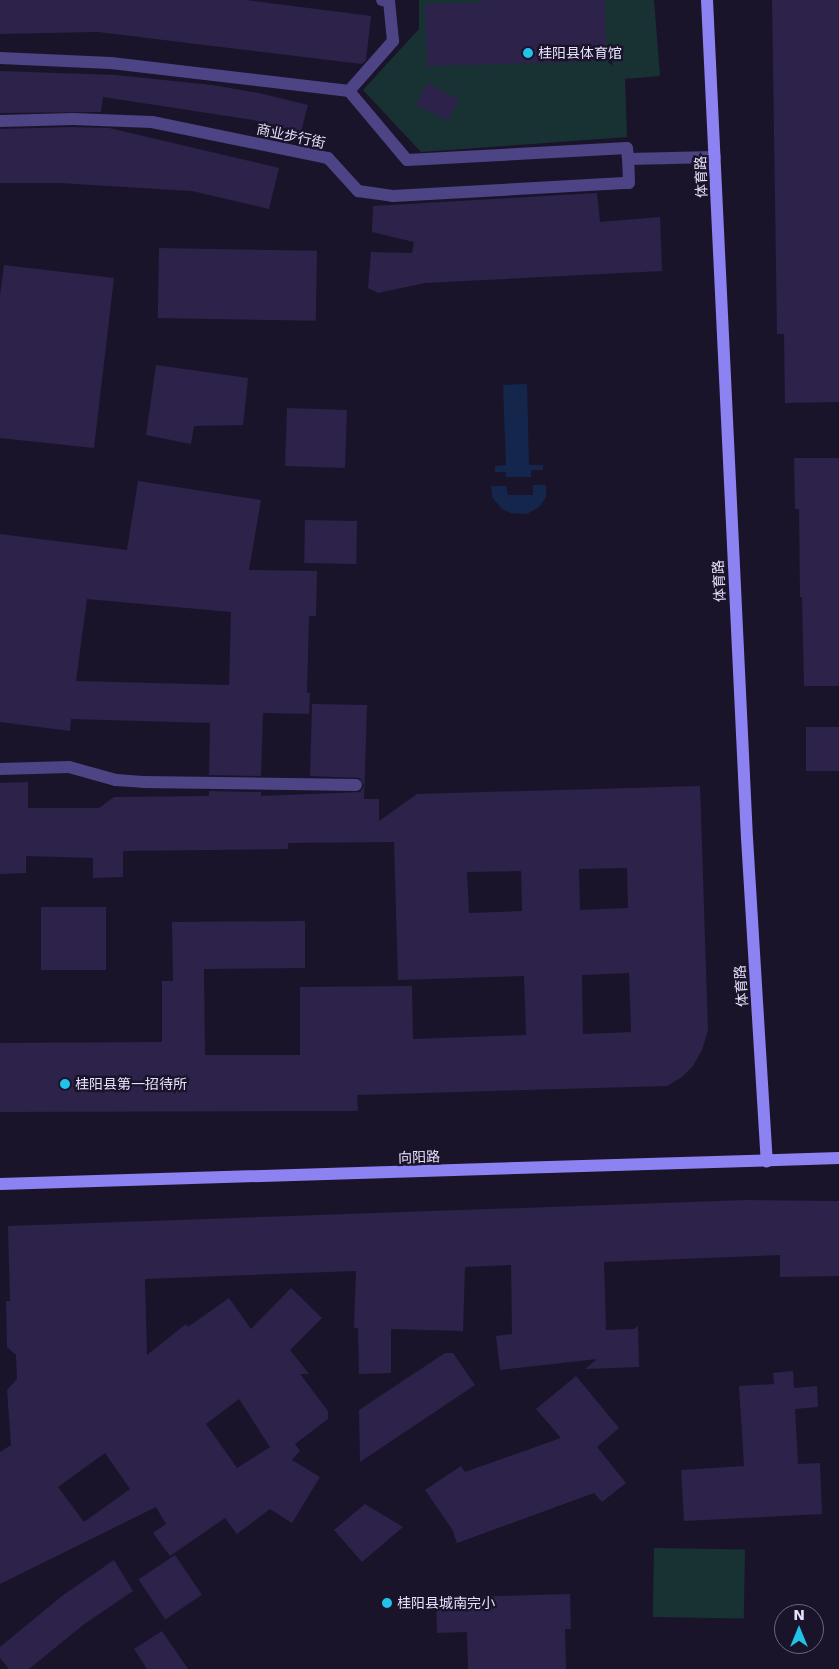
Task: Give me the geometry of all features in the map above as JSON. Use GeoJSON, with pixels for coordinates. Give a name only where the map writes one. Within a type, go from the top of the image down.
{"type":"FeatureCollection","features":[{"type":"Feature","properties":{"kind":"street"},"geometry":{"type":"LineString","coordinates":[[349,91],[393,41],[389,1],[382,0]]}},
{"type":"Feature","properties":{"kind":"street","name":"体育路"},"geometry":{"type":"LineString","coordinates":[[708,0],[746,838],[767,1161]]}},
{"type":"Feature","properties":{"kind":"street"},"geometry":{"type":"LineString","coordinates":[[0,58],[111,63],[349,91],[407,160],[627,148],[628,159],[715,157]]}},
{"type":"Feature","properties":{"kind":"street","name":"商业步行街"},"geometry":{"type":"LineString","coordinates":[[0,121],[73,119],[152,122],[328,158],[358,191],[393,196],[629,183],[628,159]]}},
{"type":"Feature","properties":{"kind":"street"},"geometry":{"type":"LineString","coordinates":[[0,769],[69,767],[116,780],[143,782],[356,785]]}},
{"type":"Feature","properties":{"kind":"street","name":"向阳路"},"geometry":{"type":"LineString","coordinates":[[0,1184],[839,1158]]}},
{"type":"Feature","properties":{"kind":"green space","name":"桂阳县体育馆"},"geometry":{"type":"Polygon","coordinates":[[[419,0],[654,0],[660,76],[625,79],[627,137],[421,152],[363,90],[419,29],[419,0]]]}},
{"type":"Feature","properties":{"kind":"green space"},"geometry":{"type":"Polygon","coordinates":[[[654,1548],[745,1550],[744,1619],[653,1617],[654,1548]]]}},
{"type":"Feature","properties":{"kind":"water"},"geometry":{"type":"Polygon","coordinates":[[[527,384],[529,465],[543,465],[543,470],[531,470],[531,477],[506,477],[506,472],[495,472],[495,466],[506,465],[503,385],[527,384]]]}},
{"type":"Feature","properties":{"kind":"water"},"geometry":{"type":"Polygon","coordinates":[[[533,485],[546,485],[546,497],[539,507],[527,514],[511,513],[502,509],[492,497],[491,486],[506,486],[508,495],[533,495],[533,485]]]}},
{"type":"Feature","properties":{"kind":"building"},"geometry":{"type":"Polygon","coordinates":[[[0,0],[246,0],[371,16],[366,60],[362,64],[98,32],[0,34],[0,0]]]}},
{"type":"Feature","properties":{"kind":"building"},"geometry":{"type":"Polygon","coordinates":[[[482,0],[605,0],[606,61],[427,66],[425,4],[482,3],[482,0]]]}},
{"type":"Feature","properties":{"kind":"building"},"geometry":{"type":"Polygon","coordinates":[[[772,0],[839,0],[839,402],[785,403],[784,334],[777,334],[772,0]]]}},
{"type":"Feature","properties":{"kind":"building"},"geometry":{"type":"Polygon","coordinates":[[[0,71],[116,75],[212,85],[259,93],[308,105],[301,132],[253,120],[103,97],[101,112],[0,113],[0,71]]]}},
{"type":"Feature","properties":{"kind":"building"},"geometry":{"type":"Polygon","coordinates":[[[427,83],[459,99],[448,121],[416,104],[427,83]]]}},
{"type":"Feature","properties":{"kind":"building"},"geometry":{"type":"Polygon","coordinates":[[[109,128],[279,168],[269,209],[192,191],[59,183],[0,183],[0,129],[109,128]]]}},
{"type":"Feature","properties":{"kind":"building"},"geometry":{"type":"Polygon","coordinates":[[[597,193],[600,222],[660,217],[662,271],[425,283],[378,293],[368,288],[371,252],[412,253],[414,242],[372,232],[373,206],[597,193]]]}},
{"type":"Feature","properties":{"kind":"building"},"geometry":{"type":"Polygon","coordinates":[[[159,248],[317,251],[316,321],[158,318],[159,248]]]}},
{"type":"Feature","properties":{"kind":"building"},"geometry":{"type":"Polygon","coordinates":[[[4,265],[114,278],[94,448],[0,438],[0,296],[4,265]]]}},
{"type":"Feature","properties":{"kind":"building"},"geometry":{"type":"Polygon","coordinates":[[[156,365],[248,378],[243,425],[194,426],[191,444],[146,435],[156,365]]]}},
{"type":"Feature","properties":{"kind":"building"},"geometry":{"type":"Polygon","coordinates":[[[287,408],[347,410],[345,468],[285,466],[287,408]]]}},
{"type":"Feature","properties":{"kind":"building"},"geometry":{"type":"Polygon","coordinates":[[[794,458],[839,458],[839,686],[804,686],[799,509],[795,509],[794,458]]]}},
{"type":"Feature","properties":{"kind":"building"},"geometry":{"type":"Polygon","coordinates":[[[138,481],[261,500],[249,570],[317,571],[316,616],[309,616],[307,693],[310,693],[309,714],[263,713],[261,776],[209,775],[210,723],[71,719],[70,731],[0,722],[0,534],[127,550],[138,481]],[[87,599],[76,681],[229,685],[231,612],[87,599]]]}},
{"type":"Feature","properties":{"kind":"building"},"geometry":{"type":"Polygon","coordinates":[[[305,520],[357,521],[356,564],[304,563],[305,520]]]}},
{"type":"Feature","properties":{"kind":"building"},"geometry":{"type":"Polygon","coordinates":[[[312,704],[367,705],[364,799],[379,799],[379,821],[417,794],[700,786],[708,1030],[702,1050],[693,1066],[682,1077],[667,1086],[357,1095],[358,1111],[0,1112],[0,1043],[162,1042],[162,981],[173,981],[172,922],[305,921],[305,968],[204,969],[205,1055],[300,1055],[300,987],[412,986],[413,1039],[526,1035],[524,976],[398,980],[394,842],[288,843],[288,849],[123,851],[123,877],[93,878],[93,858],[26,856],[26,873],[0,874],[0,783],[28,782],[28,808],[99,808],[114,797],[209,796],[209,791],[261,792],[261,796],[360,792],[364,786],[360,778],[310,776],[312,704]],[[627,868],[579,869],[580,910],[628,908],[627,868]],[[521,871],[467,872],[469,913],[522,911],[521,871]],[[629,973],[582,975],[583,1034],[631,1032],[629,973]]]}},
{"type":"Feature","properties":{"kind":"building"},"geometry":{"type":"Polygon","coordinates":[[[806,727],[839,727],[839,771],[806,771],[806,727]]]}},
{"type":"Feature","properties":{"kind":"building"},"geometry":{"type":"Polygon","coordinates":[[[41,907],[106,907],[106,970],[41,970],[41,907]]]}},
{"type":"Feature","properties":{"kind":"building"},"geometry":{"type":"Polygon","coordinates":[[[746,1200],[839,1201],[839,1276],[780,1277],[780,1255],[604,1262],[606,1330],[634,1329],[638,1326],[639,1367],[585,1369],[597,1359],[500,1370],[496,1336],[512,1334],[511,1265],[465,1267],[463,1331],[391,1329],[391,1373],[359,1374],[358,1328],[354,1328],[356,1271],[145,1279],[147,1355],[186,1324],[188,1327],[229,1298],[251,1329],[291,1288],[322,1318],[290,1350],[309,1374],[300,1374],[328,1411],[328,1419],[295,1444],[300,1451],[292,1460],[320,1477],[292,1523],[270,1509],[237,1534],[225,1518],[170,1556],[153,1533],[166,1524],[156,1507],[0,1584],[0,1452],[11,1445],[7,1390],[17,1379],[16,1355],[7,1347],[6,1301],[10,1301],[8,1226],[746,1200]],[[239,1399],[206,1424],[237,1468],[270,1447],[239,1399]],[[105,1453],[58,1487],[84,1522],[130,1489],[105,1453]]]}},
{"type":"Feature","properties":{"kind":"building"},"geometry":{"type":"Polygon","coordinates":[[[445,1353],[453,1353],[475,1385],[360,1462],[359,1410],[445,1353]]]}},
{"type":"Feature","properties":{"kind":"building"},"geometry":{"type":"Polygon","coordinates":[[[793,1371],[794,1388],[817,1386],[818,1407],[795,1409],[798,1464],[820,1463],[822,1514],[684,1521],[681,1470],[744,1466],[739,1386],[774,1384],[773,1373],[793,1371]]]}},
{"type":"Feature","properties":{"kind":"building"},"geometry":{"type":"Polygon","coordinates":[[[576,1376],[619,1428],[597,1447],[626,1483],[602,1502],[594,1493],[457,1543],[452,1529],[425,1490],[461,1466],[465,1472],[561,1438],[536,1409],[576,1376]]]}},
{"type":"Feature","properties":{"kind":"building"},"geometry":{"type":"Polygon","coordinates":[[[365,1504],[403,1527],[362,1562],[334,1530],[365,1504]]]}},
{"type":"Feature","properties":{"kind":"building"},"geometry":{"type":"Polygon","coordinates":[[[175,1555],[202,1595],[165,1619],[139,1580],[175,1555]]]}},
{"type":"Feature","properties":{"kind":"building"},"geometry":{"type":"Polygon","coordinates":[[[114,1560],[133,1591],[83,1625],[29,1669],[9,1669],[0,1658],[0,1647],[62,1596],[114,1560]]]}},
{"type":"Feature","properties":{"kind":"building"},"geometry":{"type":"Polygon","coordinates":[[[570,1594],[571,1629],[565,1629],[566,1669],[468,1669],[467,1632],[437,1633],[436,1598],[570,1594]]]}},
{"type":"Feature","properties":{"kind":"building"},"geometry":{"type":"Polygon","coordinates":[[[162,1631],[188,1669],[147,1669],[134,1649],[162,1631]]]}},
{"type":"Feature","properties":{"kind":"place","name":"桂阳县体育馆"},"geometry":{"type":"Point","coordinates":[528,53]}},
{"type":"Feature","properties":{"kind":"place","name":"桂阳县第一招待所"},"geometry":{"type":"Point","coordinates":[65,1084]}},
{"type":"Feature","properties":{"kind":"place","name":"桂阳县城南完小"},"geometry":{"type":"Point","coordinates":[387,1603]}}]}
